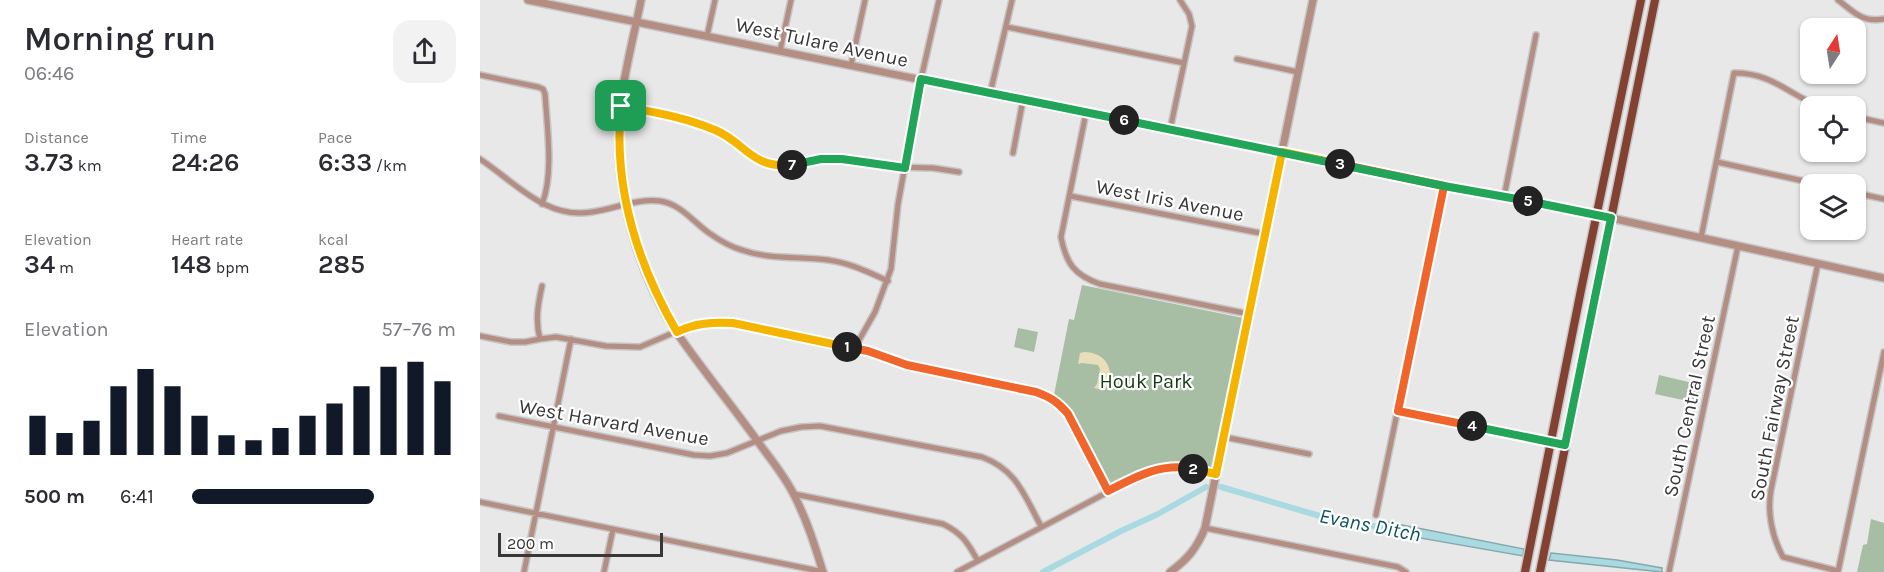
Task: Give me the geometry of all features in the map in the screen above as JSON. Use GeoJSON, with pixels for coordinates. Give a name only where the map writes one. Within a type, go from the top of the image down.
{"type":"FeatureCollection","features":[{"type":"Feature","properties":{"kind":"main road"},"geometry":{"type":"LineString","coordinates":[[1525,572],[1641,0]]}},
{"type":"Feature","properties":{"kind":"main road"},"geometry":{"type":"LineString","coordinates":[[1540,572],[1655,0]]}},
{"type":"Feature","properties":{"kind":"main road"},"geometry":{"type":"LineString","coordinates":[[1532,572],[1535,525]]}},
{"type":"Feature","properties":{"kind":"street","name":"West Tulare Avenue"},"geometry":{"type":"LineString","coordinates":[[528,0],[1611,218],[1884,278]]}},
{"type":"Feature","properties":{"kind":"street"},"geometry":{"type":"LineString","coordinates":[[641,0],[621,106],[619,146],[625,205],[637,246],[649,277],[677,332],[758,441],[794,494],[824,572]]}},
{"type":"Feature","properties":{"kind":"street"},"geometry":{"type":"LineString","coordinates":[[707,36],[715,0]]}},
{"type":"Feature","properties":{"kind":"street"},"geometry":{"type":"LineString","coordinates":[[780,51],[791,0]]}},
{"type":"Feature","properties":{"kind":"street"},"geometry":{"type":"LineString","coordinates":[[851,65],[865,0]]}},
{"type":"Feature","properties":{"kind":"street"},"geometry":{"type":"LineString","coordinates":[[854,348],[875,312],[888,281],[894,249],[898,204],[921,79],[939,0]]}},
{"type":"Feature","properties":{"kind":"street"},"geometry":{"type":"LineString","coordinates":[[990,94],[1012,0]]}},
{"type":"Feature","properties":{"kind":"street"},"geometry":{"type":"LineString","coordinates":[[1170,130],[1192,26],[1190,14],[1179,0]]}},
{"type":"Feature","properties":{"kind":"street"},"geometry":{"type":"LineString","coordinates":[[1170,572],[1195,549],[1205,528],[1313,0]]}},
{"type":"Feature","properties":{"kind":"street"},"geometry":{"type":"LineString","coordinates":[[1838,0],[1866,20],[1884,19]]}},
{"type":"Feature","properties":{"kind":"street"},"geometry":{"type":"LineString","coordinates":[[1006,27],[1184,63]]}},
{"type":"Feature","properties":{"kind":"street"},"geometry":{"type":"LineString","coordinates":[[1504,197],[1536,35]]}},
{"type":"Feature","properties":{"kind":"street"},"geometry":{"type":"LineString","coordinates":[[1237,59],[1298,72]]}},
{"type":"Feature","properties":{"kind":"street"},"geometry":{"type":"LineString","coordinates":[[1701,237],[1734,73],[1749,73],[1766,77],[1800,96]]}},
{"type":"Feature","properties":{"kind":"street"},"geometry":{"type":"LineString","coordinates":[[480,75],[543,89],[548,178],[542,204]]}},
{"type":"Feature","properties":{"kind":"street"},"geometry":{"type":"LineString","coordinates":[[1013,153],[1023,100]]}},
{"type":"Feature","properties":{"kind":"street"},"geometry":{"type":"LineString","coordinates":[[621,106],[683,118],[701,124],[718,131],[755,159],[768,163],[786,165],[821,159],[842,159],[905,168],[933,168],[959,172]]}},
{"type":"Feature","properties":{"kind":"street"},"geometry":{"type":"LineString","coordinates":[[1086,113],[1061,237],[1064,253],[1071,266],[1088,280],[1100,284],[1249,314]]}},
{"type":"Feature","properties":{"kind":"street"},"geometry":{"type":"LineString","coordinates":[[1866,119],[1884,123]]}},
{"type":"Feature","properties":{"kind":"street"},"geometry":{"type":"LineString","coordinates":[[480,159],[531,198],[560,211],[591,213],[625,205],[661,201],[682,209],[709,233],[740,250],[776,258],[846,263],[888,281]]}},
{"type":"Feature","properties":{"kind":"street"},"geometry":{"type":"LineString","coordinates":[[1717,162],[1800,180]]}},
{"type":"Feature","properties":{"kind":"street"},"geometry":{"type":"LineString","coordinates":[[1376,515],[1444,186]]}},
{"type":"Feature","properties":{"kind":"street"},"geometry":{"type":"LineString","coordinates":[[1866,195],[1884,199]]}},
{"type":"Feature","properties":{"kind":"street","name":"West Iris Avenue"},"geometry":{"type":"LineString","coordinates":[[1070,196],[1265,234]]}},
{"type":"Feature","properties":{"kind":"street","name":"South Central Street"},"geometry":{"type":"LineString","coordinates":[[1669,572],[1738,246]]}},
{"type":"Feature","properties":{"kind":"street","name":"South Fairway Street"},"geometry":{"type":"LineString","coordinates":[[1818,263],[1770,496],[1769,514],[1783,557],[1838,571]]}},
{"type":"Feature","properties":{"kind":"street"},"geometry":{"type":"LineString","coordinates":[[540,339],[537,313],[542,286]]}},
{"type":"Feature","properties":{"kind":"street"},"geometry":{"type":"LineString","coordinates":[[480,336],[511,342],[556,337],[606,346],[640,347],[687,327],[716,322],[733,323],[868,351],[907,365],[1036,392],[1060,404],[1068,414],[1108,491]]}},
{"type":"Feature","properties":{"kind":"street"},"geometry":{"type":"LineString","coordinates":[[524,572],[571,339]]}},
{"type":"Feature","properties":{"kind":"street"},"geometry":{"type":"LineString","coordinates":[[1838,571],[1884,352]]}},
{"type":"Feature","properties":{"kind":"street"},"geometry":{"type":"LineString","coordinates":[[1398,411],[1565,445]]}},
{"type":"Feature","properties":{"kind":"street","name":"West Harvard Avenue"},"geometry":{"type":"LineString","coordinates":[[499,416],[694,455],[710,456],[728,453],[781,431],[820,426],[982,457],[996,462],[1017,481],[1041,526]]}},
{"type":"Feature","properties":{"kind":"street"},"geometry":{"type":"LineString","coordinates":[[1224,437],[1309,454]]}},
{"type":"Feature","properties":{"kind":"street"},"geometry":{"type":"LineString","coordinates":[[957,572],[1140,475],[1167,468],[1188,468],[1216,474]]}},
{"type":"Feature","properties":{"kind":"street"},"geometry":{"type":"LineString","coordinates":[[794,494],[943,524],[955,530],[966,540],[978,561]]}},
{"type":"Feature","properties":{"kind":"street"},"geometry":{"type":"LineString","coordinates":[[480,502],[824,572]]}},
{"type":"Feature","properties":{"kind":"street"},"geometry":{"type":"LineString","coordinates":[[1205,528],[1398,567],[1406,572]]}},
{"type":"Feature","properties":{"kind":"street"},"geometry":{"type":"LineString","coordinates":[[604,572],[613,529]]}},
{"type":"Feature","properties":{"kind":"green space","name":"Houk Park"},"geometry":{"type":"Polygon","coordinates":[[[1082,285],[1243,318],[1212,468],[1183,464],[1159,465],[1135,472],[1109,485],[1070,411],[1054,395],[1069,319],[1074,320],[1082,285]]]}},
{"type":"Feature","properties":{"kind":"green space"},"geometry":{"type":"Polygon","coordinates":[[[1018,328],[1038,332],[1034,352],[1014,347],[1018,328]]]}},
{"type":"Feature","properties":{"kind":"green space"},"geometry":{"type":"Polygon","coordinates":[[[1659,375],[1701,385],[1697,403],[1655,394],[1659,375]]]}},
{"type":"Feature","properties":{"kind":"green space"},"geometry":{"type":"Polygon","coordinates":[[[1871,519],[1884,523],[1884,572],[1857,572],[1863,545],[1867,544],[1871,519]]]}},
{"type":"Feature","properties":{"kind":"sand"},"geometry":{"type":"Polygon","coordinates":[[[1080,353],[1098,355],[1107,364],[1110,376],[1105,390],[1094,388],[1100,369],[1098,365],[1078,364],[1080,353]]]}},
{"type":"Feature","properties":{"kind":"water"},"geometry":{"type":"Polygon","coordinates":[[[1382,521],[1524,549],[1523,556],[1380,531],[1382,521]]]}},
{"type":"Feature","properties":{"kind":"water"},"geometry":{"type":"Polygon","coordinates":[[[1551,553],[1617,560],[1662,568],[1662,572],[1549,560],[1551,553]]]}},
{"type":"Feature","properties":{"kind":"waterway","name":"Evans Ditch"},"geometry":{"type":"LineString","coordinates":[[1043,572],[1206,487]]}},
{"type":"Feature","properties":{"kind":"waterway","name":"Evans Ditch"},"geometry":{"type":"LineString","coordinates":[[1221,487],[1320,516],[1388,529]]}},
{"type":"Feature","properties":{"kind":"route"},"geometry":{"type":"LineString","coordinates":[[921,79],[1611,218],[1565,445],[1398,411],[1444,186],[1282,152],[1216,474],[1188,468],[1167,468],[1140,475],[1108,491],[1068,414],[1060,404],[1036,392],[907,365],[868,351],[733,323],[700,324],[677,332],[649,277],[625,205],[619,146],[621,106],[683,118],[718,131],[755,159],[768,163],[786,165],[821,159],[842,159],[905,168],[921,79]]}}]}
